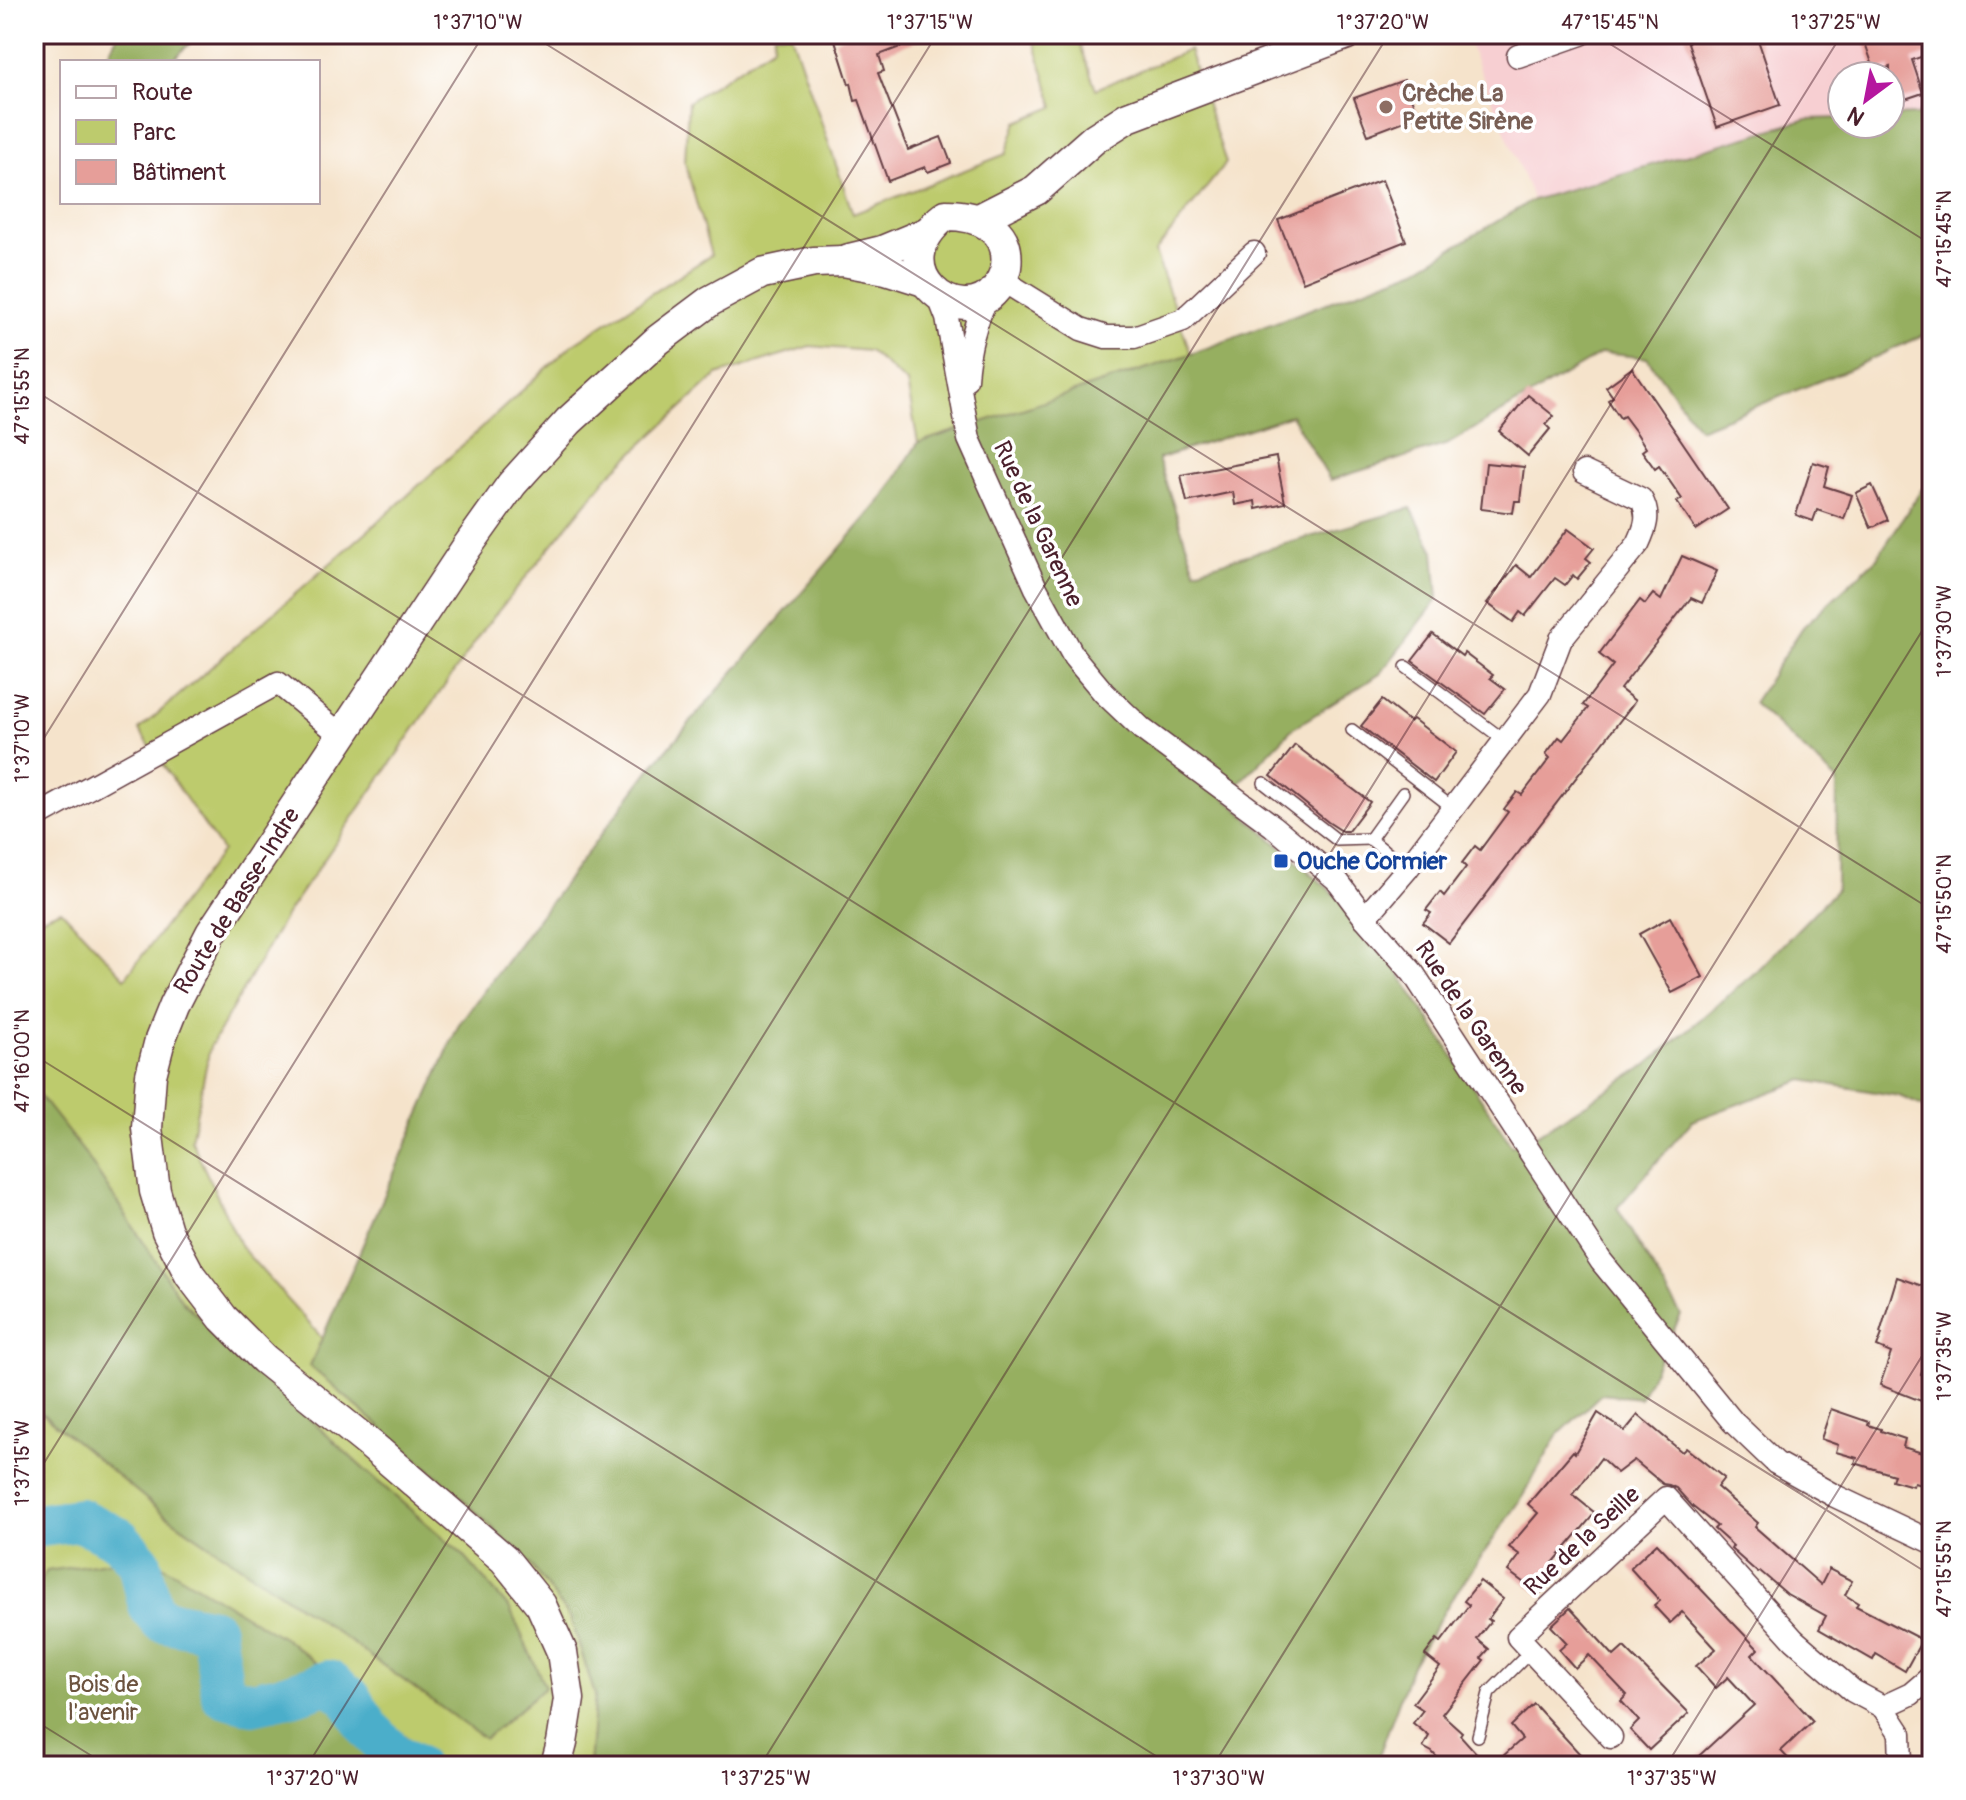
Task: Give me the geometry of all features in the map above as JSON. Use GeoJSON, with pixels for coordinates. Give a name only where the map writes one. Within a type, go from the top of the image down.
{"type":"FeatureCollection","features":[{"type":"Feature","properties":{"kind":"main road"},"geometry":{"type":"LineString","coordinates":[[979,219],[1036,190],[1095,138],[1128,117],[1347,34]]}},
{"type":"Feature","properties":{"kind":"main road"},"geometry":{"type":"LineString","coordinates":[[998,276],[1003,243],[994,228],[979,219],[946,215],[928,232],[919,262],[931,288],[949,301],[977,301],[998,276],[1036,190]]}},
{"type":"Feature","properties":{"kind":"main road","name":"Route de Basse-Indre"},"geometry":{"type":"LineString","coordinates":[[556,1766],[569,1699],[562,1652],[541,1605],[504,1559],[371,1445],[264,1359],[223,1318],[190,1275],[167,1231],[155,1191],[147,1128],[151,1075],[174,1005],[211,933],[467,547],[512,484],[569,421],[658,340],[710,301],[762,273],[814,262],[843,261],[882,251],[928,232]]}},
{"type":"Feature","properties":{"kind":"main road","name":"Route de Basse-Indre"},"geometry":{"type":"LineString","coordinates":[[843,261],[886,269],[931,288]]}},
{"type":"Feature","properties":{"kind":"street"},"geometry":{"type":"LineString","coordinates":[[1518,56],[1581,34]]}},
{"type":"Feature","properties":{"kind":"street"},"geometry":{"type":"LineString","coordinates":[[998,276],[1081,329],[1106,337],[1134,337],[1183,320],[1254,253]]}},
{"type":"Feature","properties":{"kind":"street","name":"Rue de la Garenne"},"geometry":{"type":"LineString","coordinates":[[963,404],[967,357],[979,313],[998,276]]}},
{"type":"Feature","properties":{"kind":"street","name":"Rue de la Garenne"},"geometry":{"type":"LineString","coordinates":[[931,288],[947,318],[969,439],[1036,588],[1074,657],[1104,693],[1142,729],[1273,826],[1336,879],[1413,973],[1601,1261],[1733,1422],[1776,1463],[1835,1496],[1932,1542]]}},
{"type":"Feature","properties":{"kind":"street"},"geometry":{"type":"LineString","coordinates":[[1365,918],[1407,869],[1540,694],[1561,639],[1638,544],[1646,525],[1645,506],[1641,499],[1584,472]]}},
{"type":"Feature","properties":{"kind":"street"},"geometry":{"type":"LineString","coordinates":[[34,818],[278,683],[342,736]]}},
{"type":"Feature","properties":{"kind":"street","name":"Rue de la Seille"},"geometry":{"type":"LineString","coordinates":[[1531,1651],[1518,1637],[1666,1498],[1794,1640],[1853,1691],[1883,1707]]}},
{"type":"Feature","properties":{"kind":"street"},"geometry":{"type":"LineString","coordinates":[[1531,1651],[1611,1737]]}},
{"type":"Feature","properties":{"kind":"street"},"geometry":{"type":"LineString","coordinates":[[1901,1766],[1900,1733],[1883,1707],[1911,1694],[1932,1676]]}},
{"type":"Feature","properties":{"kind":"lane"},"geometry":{"type":"LineString","coordinates":[[1406,667],[1504,740]]}},
{"type":"Feature","properties":{"kind":"lane"},"geometry":{"type":"LineString","coordinates":[[1352,730],[1453,808]]}},
{"type":"Feature","properties":{"kind":"lane"},"geometry":{"type":"LineString","coordinates":[[1264,783],[1337,840],[1370,839],[1407,869]]}},
{"type":"Feature","properties":{"kind":"lane"},"geometry":{"type":"LineString","coordinates":[[1370,839],[1403,793]]}},
{"type":"Feature","properties":{"kind":"lane"},"geometry":{"type":"LineString","coordinates":[[1478,1736],[1489,1693],[1531,1651]]}},
{"type":"Feature","properties":{"kind":"shaded area"},"geometry":{"type":"Polygon","coordinates":[[[1465,34],[1932,34],[1932,92],[1918,115],[1906,115],[1906,60],[1826,60],[1826,118],[1807,119],[1533,200],[1465,34]]]}},
{"type":"Feature","properties":{"kind":"green space"},"geometry":{"type":"Polygon","coordinates":[[[118,34],[199,34],[173,60],[106,58],[118,34]]]}},
{"type":"Feature","properties":{"kind":"green space","name":"Bois de l'avenir"},"geometry":{"type":"Polygon","coordinates":[[[774,34],[791,34],[853,214],[1006,154],[1017,122],[1054,107],[1032,34],[1076,34],[1096,89],[1189,50],[1226,163],[1155,252],[1191,354],[918,443],[907,383],[869,351],[810,346],[717,375],[608,476],[486,626],[287,913],[210,1047],[191,1140],[241,1247],[322,1338],[310,1366],[449,1486],[530,1564],[571,1619],[595,1695],[589,1766],[440,1766],[291,1643],[34,1766],[34,1407],[167,1516],[330,1627],[485,1739],[544,1688],[464,1556],[369,1474],[182,1301],[86,1155],[34,1089],[34,921],[61,910],[125,978],[222,851],[139,730],[395,507],[573,344],[711,255],[685,163],[688,102],[773,46],[774,34]]]}},
{"type":"Feature","properties":{"kind":"green space"},"geometry":{"type":"Polygon","coordinates":[[[1932,92],[1932,331],[1847,370],[1699,429],[1647,358],[1602,353],[1448,444],[1330,480],[1291,415],[1158,459],[1195,570],[1411,508],[1434,551],[1438,599],[1380,674],[1292,729],[1225,798],[1364,920],[1512,1146],[1536,1135],[1648,1064],[1758,970],[1836,890],[1837,780],[1753,703],[1803,627],[1877,558],[1922,489],[1932,485],[1932,1110],[1899,1096],[1803,1080],[1692,1121],[1617,1208],[1681,1315],[1640,1398],[1601,1394],[1558,1435],[1520,1501],[1451,1600],[1412,1665],[1375,1766],[589,1766],[595,1695],[571,1619],[530,1564],[449,1486],[310,1366],[459,1024],[651,768],[884,497],[918,443],[1191,354],[1417,269],[1533,200],[1807,119],[1826,118],[1826,140],[1906,140],[1906,115],[1918,115],[1932,92]]]}},
{"type":"Feature","properties":{"kind":"green space"},"geometry":{"type":"Polygon","coordinates":[[[34,1089],[86,1155],[182,1301],[369,1474],[464,1556],[510,1609],[545,1687],[485,1739],[330,1627],[167,1516],[34,1407],[34,1089]]]}},
{"type":"Feature","properties":{"kind":"green space","name":"Bois de l'avenir"},"geometry":{"type":"Polygon","coordinates":[[[148,1556],[291,1643],[440,1766],[34,1766],[34,1588],[47,1571],[148,1556]]]}},
{"type":"Feature","properties":{"kind":"building"},"geometry":{"type":"Polygon","coordinates":[[[851,34],[929,34],[879,55],[884,71],[878,73],[908,150],[941,137],[951,163],[928,172],[925,167],[888,181],[859,100],[855,101],[835,40],[851,34]]]}},
{"type":"Feature","properties":{"kind":"building"},"geometry":{"type":"Polygon","coordinates":[[[1685,34],[1756,34],[1780,105],[1717,127],[1685,34]]]}},
{"type":"Feature","properties":{"kind":"building"},"geometry":{"type":"Polygon","coordinates":[[[1862,34],[1932,34],[1932,53],[1912,60],[1923,93],[1906,99],[1906,60],[1871,60],[1862,34]]]}},
{"type":"Feature","properties":{"kind":"building","name":"Crèche La Petite Sirène"},"geometry":{"type":"Polygon","coordinates":[[[1404,80],[1418,116],[1368,135],[1354,98],[1404,80]]]}},
{"type":"Feature","properties":{"kind":"building"},"geometry":{"type":"Polygon","coordinates":[[[1382,180],[1406,241],[1303,282],[1278,220],[1382,180]]]}},
{"type":"Feature","properties":{"kind":"building"},"geometry":{"type":"Polygon","coordinates":[[[1632,368],[1728,509],[1696,530],[1677,502],[1682,499],[1659,466],[1655,469],[1642,451],[1646,448],[1636,432],[1624,416],[1620,418],[1608,400],[1613,397],[1606,387],[1632,368]]]}},
{"type":"Feature","properties":{"kind":"building"},"geometry":{"type":"Polygon","coordinates":[[[1528,395],[1554,416],[1546,425],[1550,429],[1528,456],[1499,431],[1528,395]]]}},
{"type":"Feature","properties":{"kind":"building"},"geometry":{"type":"Polygon","coordinates":[[[1276,457],[1285,503],[1256,509],[1255,501],[1235,505],[1233,492],[1187,502],[1181,475],[1276,457]]]}},
{"type":"Feature","properties":{"kind":"building"},"geometry":{"type":"Polygon","coordinates":[[[1813,462],[1829,467],[1824,486],[1852,495],[1844,519],[1817,510],[1813,521],[1796,515],[1813,462]]]}},
{"type":"Feature","properties":{"kind":"building"},"geometry":{"type":"Polygon","coordinates":[[[1486,463],[1524,467],[1520,501],[1515,501],[1513,513],[1481,509],[1486,463]]]}},
{"type":"Feature","properties":{"kind":"building"},"geometry":{"type":"Polygon","coordinates":[[[1872,485],[1888,520],[1871,528],[1856,493],[1872,485]]]}},
{"type":"Feature","properties":{"kind":"building"},"geometry":{"type":"Polygon","coordinates":[[[1568,529],[1594,548],[1586,558],[1591,562],[1577,579],[1573,575],[1565,585],[1555,578],[1525,616],[1520,612],[1513,622],[1487,603],[1516,565],[1531,577],[1568,529]]]}},
{"type":"Feature","properties":{"kind":"building"},"geometry":{"type":"Polygon","coordinates":[[[1682,556],[1717,571],[1702,603],[1691,598],[1620,689],[1635,701],[1449,943],[1423,923],[1431,913],[1426,910],[1440,892],[1444,896],[1466,867],[1462,863],[1475,846],[1480,850],[1508,812],[1504,809],[1517,792],[1522,795],[1550,758],[1546,754],[1559,737],[1563,740],[1588,708],[1583,705],[1613,665],[1599,654],[1640,600],[1645,604],[1653,594],[1661,600],[1682,556]]]}},
{"type":"Feature","properties":{"kind":"building"},"geometry":{"type":"Polygon","coordinates":[[[1433,634],[1493,675],[1490,678],[1505,689],[1485,714],[1412,661],[1433,634]]]}},
{"type":"Feature","properties":{"kind":"building"},"geometry":{"type":"Polygon","coordinates":[[[1382,700],[1456,752],[1434,782],[1361,726],[1382,700]]]}},
{"type":"Feature","properties":{"kind":"building"},"geometry":{"type":"Polygon","coordinates":[[[1295,745],[1370,802],[1348,831],[1342,831],[1328,822],[1271,776],[1295,745]]]}},
{"type":"Feature","properties":{"kind":"building"},"geometry":{"type":"Polygon","coordinates":[[[1670,917],[1703,977],[1672,993],[1639,934],[1670,917]]]}},
{"type":"Feature","properties":{"kind":"building"},"geometry":{"type":"Polygon","coordinates":[[[1897,1277],[1932,1289],[1932,1343],[1921,1375],[1930,1379],[1921,1401],[1880,1385],[1891,1353],[1877,1347],[1897,1277]]]}},
{"type":"Feature","properties":{"kind":"building"},"geometry":{"type":"Polygon","coordinates":[[[1831,1409],[1869,1422],[1868,1425],[1905,1439],[1903,1447],[1932,1456],[1932,1488],[1892,1480],[1894,1475],[1855,1463],[1857,1458],[1836,1452],[1838,1445],[1821,1439],[1831,1409]]]}},
{"type":"Feature","properties":{"kind":"building"},"geometry":{"type":"Polygon","coordinates":[[[1598,1413],[1625,1431],[1638,1415],[1682,1452],[1686,1448],[1724,1478],[1717,1487],[1758,1523],[1755,1527],[1821,1585],[1829,1569],[1852,1581],[1845,1595],[1858,1603],[1856,1606],[1922,1640],[1905,1671],[1876,1654],[1873,1660],[1819,1629],[1826,1616],[1787,1594],[1760,1571],[1758,1573],[1731,1549],[1733,1546],[1714,1529],[1717,1526],[1676,1488],[1663,1484],[1634,1460],[1617,1473],[1601,1458],[1573,1495],[1595,1513],[1552,1564],[1561,1573],[1539,1594],[1508,1571],[1520,1555],[1509,1547],[1538,1513],[1528,1504],[1573,1451],[1575,1453],[1598,1413]]]}},
{"type":"Feature","properties":{"kind":"building"},"geometry":{"type":"Polygon","coordinates":[[[1657,1543],[1758,1649],[1752,1655],[1813,1721],[1781,1751],[1795,1766],[1688,1766],[1754,1705],[1728,1677],[1716,1688],[1696,1666],[1716,1649],[1682,1612],[1670,1623],[1654,1606],[1660,1601],[1630,1568],[1657,1543]]]}},
{"type":"Feature","properties":{"kind":"building"},"geometry":{"type":"Polygon","coordinates":[[[1480,1581],[1503,1599],[1477,1639],[1489,1649],[1442,1714],[1462,1732],[1460,1735],[1488,1766],[1445,1766],[1423,1747],[1429,1736],[1413,1723],[1423,1710],[1413,1703],[1440,1667],[1425,1655],[1437,1639],[1441,1642],[1469,1605],[1464,1601],[1480,1581]]]}},
{"type":"Feature","properties":{"kind":"building"},"geometry":{"type":"Polygon","coordinates":[[[1570,1608],[1614,1656],[1624,1647],[1689,1713],[1649,1750],[1630,1730],[1639,1721],[1621,1701],[1627,1695],[1589,1655],[1575,1668],[1559,1650],[1567,1643],[1551,1626],[1570,1608]]]}},
{"type":"Feature","properties":{"kind":"building"},"geometry":{"type":"Polygon","coordinates":[[[1534,1704],[1591,1766],[1492,1766],[1522,1739],[1511,1726],[1534,1704]]]}},
{"type":"Feature","properties":{"kind":"waterway"},"geometry":{"type":"LineString","coordinates":[[34,1526],[80,1520],[119,1539],[140,1563],[150,1606],[161,1620],[213,1630],[223,1695],[252,1703],[329,1682],[349,1697],[369,1729],[393,1754],[415,1766]]}},
{"type":"Feature","properties":{"kind":"place","name":"Crèche La Petite Sirène"},"geometry":{"type":"Point","coordinates":[1386,107]}},
{"type":"Feature","properties":{"kind":"place","name":"Ouche Cormier"},"geometry":{"type":"Point","coordinates":[1281,861]}}]}
